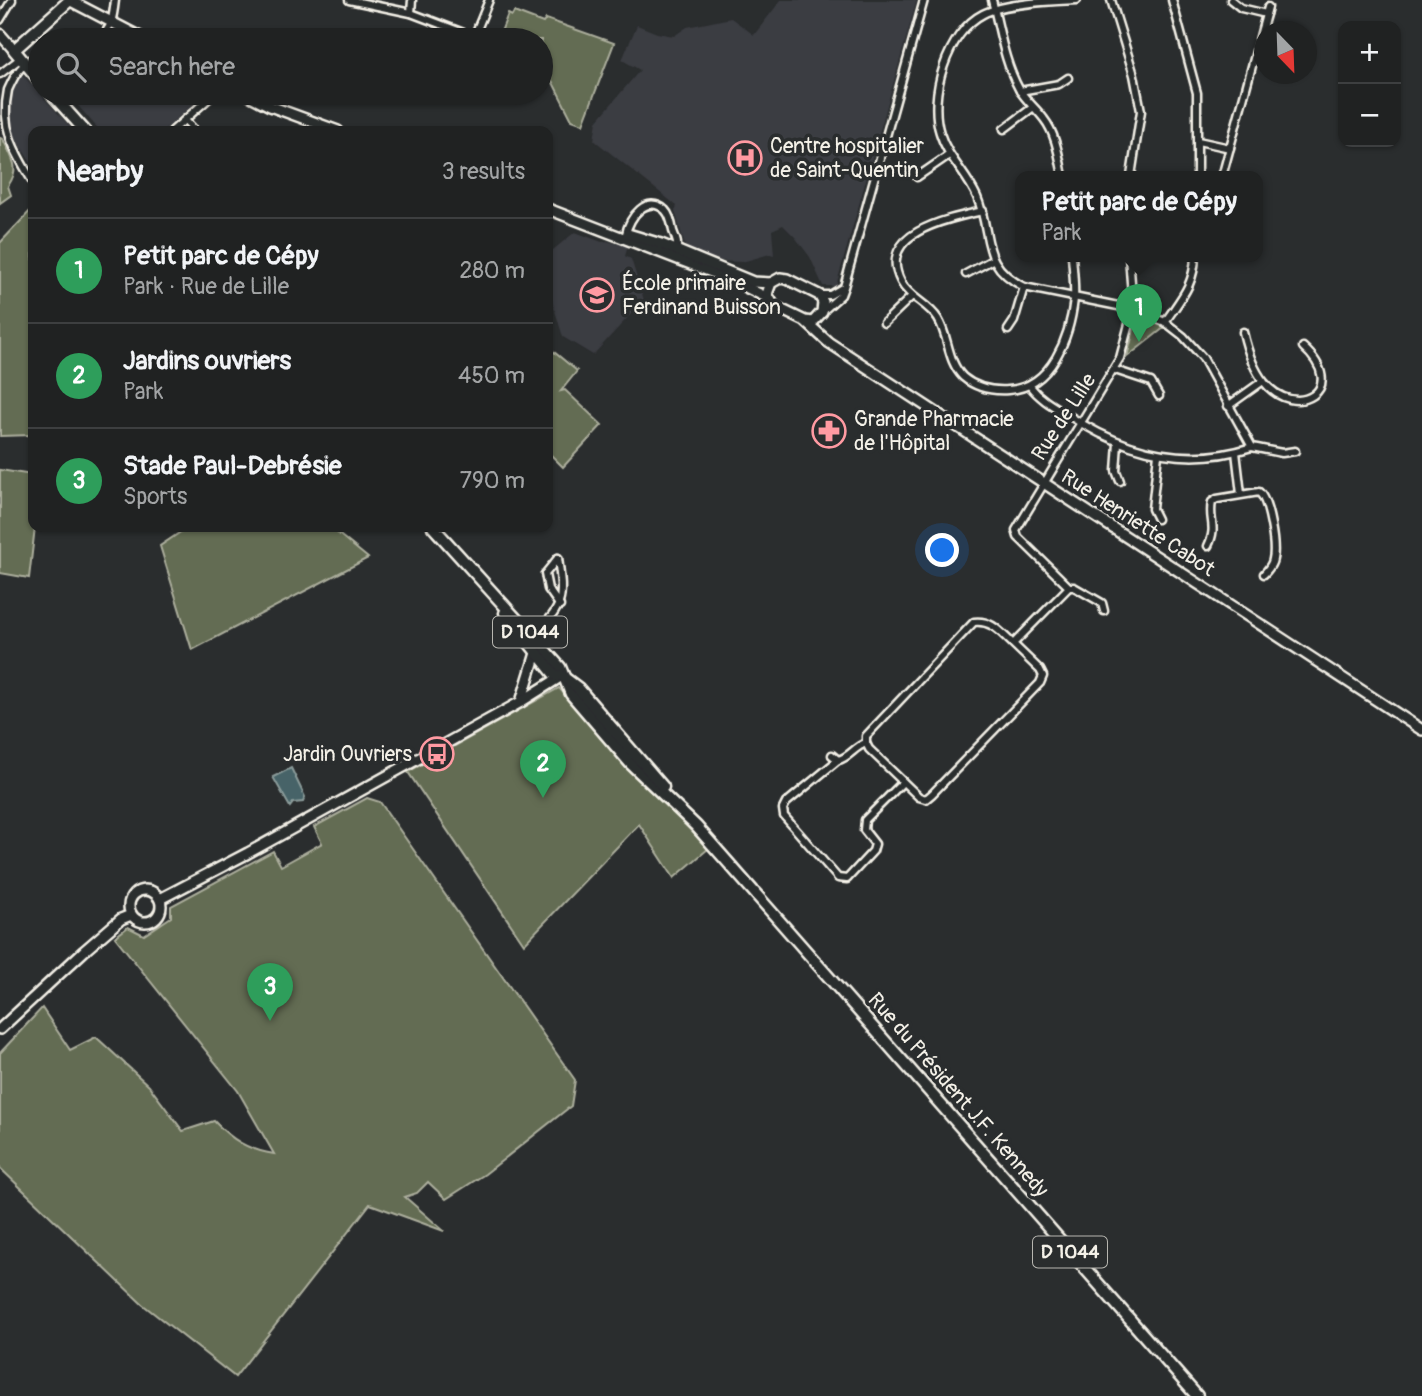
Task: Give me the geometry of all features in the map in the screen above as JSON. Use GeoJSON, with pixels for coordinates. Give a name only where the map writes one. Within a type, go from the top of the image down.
{"type":"FeatureCollection","features":[{"type":"Feature","properties":{"kind":"main road"},"geometry":{"type":"LineString","coordinates":[[56,0],[57,12]]}},
{"type":"Feature","properties":{"kind":"main road"},"geometry":{"type":"LineString","coordinates":[[44,28],[70,0]]}},
{"type":"Feature","properties":{"kind":"main road"},"geometry":{"type":"LineString","coordinates":[[28,47],[20,57],[28,66]]}},
{"type":"Feature","properties":{"kind":"main road"},"geometry":{"type":"LineString","coordinates":[[62,105],[81,126]]}},
{"type":"Feature","properties":{"kind":"main road","name":"Rue du Président J.F. Kennedy"},"geometry":{"type":"LineString","coordinates":[[437,532],[529,638],[560,667],[571,694],[631,764],[690,820],[1197,1396]]}},
{"type":"Feature","properties":{"kind":"main road","name":"Rue du Président J.F. Kennedy"},"geometry":{"type":"LineString","coordinates":[[529,638],[536,653],[555,675],[562,676]]}},
{"type":"Feature","properties":{"kind":"street"},"geometry":{"type":"LineString","coordinates":[[0,20],[12,0]]}},
{"type":"Feature","properties":{"kind":"street"},"geometry":{"type":"LineString","coordinates":[[70,0],[122,28]]}},
{"type":"Feature","properties":{"kind":"street"},"geometry":{"type":"LineString","coordinates":[[110,28],[115,0]]}},
{"type":"Feature","properties":{"kind":"street"},"geometry":{"type":"LineString","coordinates":[[349,0],[411,13],[450,28]]}},
{"type":"Feature","properties":{"kind":"street"},"geometry":{"type":"LineString","coordinates":[[411,13],[412,0]]}},
{"type":"Feature","properties":{"kind":"street"},"geometry":{"type":"LineString","coordinates":[[478,28],[489,0]]}},
{"type":"Feature","properties":{"kind":"street"},"geometry":{"type":"LineString","coordinates":[[805,321],[813,322],[841,295],[844,287],[924,0]]}},
{"type":"Feature","properties":{"kind":"street"},"geometry":{"type":"LineString","coordinates":[[992,0],[1010,69],[1020,91],[1032,108],[1044,118],[1052,132],[1062,171]]}},
{"type":"Feature","properties":{"kind":"street"},"geometry":{"type":"LineString","coordinates":[[1077,0],[995,10],[978,17],[953,46],[940,75],[937,90],[940,135],[949,155],[971,184],[983,211],[992,260],[1012,281],[1024,287],[1133,309],[1165,322],[1184,336],[1203,358],[1252,447]]}},
{"type":"Feature","properties":{"kind":"street"},"geometry":{"type":"LineString","coordinates":[[1111,0],[1135,75],[1141,111],[1132,171]]}},
{"type":"Feature","properties":{"kind":"street"},"geometry":{"type":"LineString","coordinates":[[1172,0],[1197,93],[1197,171]]}},
{"type":"Feature","properties":{"kind":"street"},"geometry":{"type":"LineString","coordinates":[[1224,171],[1267,10],[1241,8],[1231,0]]}},
{"type":"Feature","properties":{"kind":"street"},"geometry":{"type":"LineString","coordinates":[[0,34],[20,57]]}},
{"type":"Feature","properties":{"kind":"street"},"geometry":{"type":"LineString","coordinates":[[0,74],[20,57]]}},
{"type":"Feature","properties":{"kind":"street"},"geometry":{"type":"LineString","coordinates":[[20,57],[3,103],[1,117],[16,156],[28,174]]}},
{"type":"Feature","properties":{"kind":"street"},"geometry":{"type":"LineString","coordinates":[[1020,91],[1059,84],[1068,78]]}},
{"type":"Feature","properties":{"kind":"street"},"geometry":{"type":"LineString","coordinates":[[178,126],[202,105]]}},
{"type":"Feature","properties":{"kind":"street"},"geometry":{"type":"LineString","coordinates":[[268,105],[324,126]]}},
{"type":"Feature","properties":{"kind":"street"},"geometry":{"type":"LineString","coordinates":[[1004,129],[1032,108]]}},
{"type":"Feature","properties":{"kind":"street"},"geometry":{"type":"LineString","coordinates":[[185,120],[190,126]]}},
{"type":"Feature","properties":{"kind":"street"},"geometry":{"type":"LineString","coordinates":[[1198,141],[1230,148]]}},
{"type":"Feature","properties":{"kind":"street"},"geometry":{"type":"LineString","coordinates":[[918,177],[949,155]]}},
{"type":"Feature","properties":{"kind":"street"},"geometry":{"type":"LineString","coordinates":[[626,234],[628,224],[636,211],[650,205],[661,208],[669,216],[677,251]]}},
{"type":"Feature","properties":{"kind":"street"},"geometry":{"type":"LineString","coordinates":[[553,210],[677,251],[753,282],[771,283],[780,278],[787,279],[819,295],[830,295],[844,287]]}},
{"type":"Feature","properties":{"kind":"street"},"geometry":{"type":"LineString","coordinates":[[983,211],[932,224],[906,240],[899,249],[897,272],[912,296],[936,316],[957,369],[976,385],[996,390],[1015,390],[1030,386],[1051,365],[1063,344],[1074,298],[1072,262]]}},
{"type":"Feature","properties":{"kind":"street"},"geometry":{"type":"LineString","coordinates":[[590,224],[727,278],[768,298],[771,283]]}},
{"type":"Feature","properties":{"kind":"street"},"geometry":{"type":"LineString","coordinates":[[638,244],[649,244],[675,254],[677,251]]}},
{"type":"Feature","properties":{"kind":"street"},"geometry":{"type":"LineString","coordinates":[[966,274],[992,260]]}},
{"type":"Feature","properties":{"kind":"street","name":"Rue de Lille"},"geometry":{"type":"LineString","coordinates":[[1069,587],[1053,574],[1016,533],[1017,525],[1121,358],[1133,309],[1129,262]]}},
{"type":"Feature","properties":{"kind":"street"},"geometry":{"type":"LineString","coordinates":[[1165,322],[1190,286],[1195,262]]}},
{"type":"Feature","properties":{"kind":"street"},"geometry":{"type":"LineString","coordinates":[[1008,330],[1014,321],[1024,287]]}},
{"type":"Feature","properties":{"kind":"street"},"geometry":{"type":"LineString","coordinates":[[819,295],[825,332],[834,345]]}},
{"type":"Feature","properties":{"kind":"street"},"geometry":{"type":"LineString","coordinates":[[884,323],[912,296]]}},
{"type":"Feature","properties":{"kind":"street","name":"Rue Henriette Cabot"},"geometry":{"type":"LineString","coordinates":[[768,298],[774,306],[805,321],[834,345],[1422,730]]}},
{"type":"Feature","properties":{"kind":"street"},"geometry":{"type":"LineString","coordinates":[[1243,332],[1247,349],[1263,381],[1274,393],[1288,400],[1309,398],[1322,384],[1321,369],[1315,358],[1303,347]]}},
{"type":"Feature","properties":{"kind":"street","name":"Rue de Lille"},"geometry":{"type":"LineString","coordinates":[[1115,370],[1151,382],[1159,396]]}},
{"type":"Feature","properties":{"kind":"street"},"geometry":{"type":"LineString","coordinates":[[1228,406],[1263,381]]}},
{"type":"Feature","properties":{"kind":"street"},"geometry":{"type":"LineString","coordinates":[[1030,386],[1038,397],[1080,424],[1118,443],[1158,454],[1196,457],[1236,452],[1252,447],[1282,453],[1295,451]]}},
{"type":"Feature","properties":{"kind":"street"},"geometry":{"type":"LineString","coordinates":[[1118,443],[1116,471],[1120,481]]}},
{"type":"Feature","properties":{"kind":"street"},"geometry":{"type":"LineString","coordinates":[[1236,452],[1241,494]]}},
{"type":"Feature","properties":{"kind":"street"},"geometry":{"type":"LineString","coordinates":[[1157,519],[1152,509],[1158,454]]}},
{"type":"Feature","properties":{"kind":"street"},"geometry":{"type":"LineString","coordinates":[[1208,546],[1214,534],[1210,509],[1212,502],[1259,492],[1268,506],[1275,556],[1272,565],[1264,574]]}},
{"type":"Feature","properties":{"kind":"street"},"geometry":{"type":"LineString","coordinates":[[529,638],[560,606],[562,591],[558,558],[545,574],[545,582],[560,606]]}},
{"type":"Feature","properties":{"kind":"street"},"geometry":{"type":"LineString","coordinates":[[1013,644],[1069,587],[1074,587],[1102,603],[1104,611]]}},
{"type":"Feature","properties":{"kind":"street"},"geometry":{"type":"LineString","coordinates":[[984,621],[991,624],[1040,670],[1043,676],[1040,683],[926,799],[919,797],[902,782],[866,743],[866,736],[974,622],[984,621]]}},
{"type":"Feature","properties":{"kind":"street"},"geometry":{"type":"LineString","coordinates":[[521,702],[536,653]]}},
{"type":"Feature","properties":{"kind":"street"},"geometry":{"type":"LineString","coordinates":[[160,899],[521,702],[562,676]]}},
{"type":"Feature","properties":{"kind":"street"},"geometry":{"type":"LineString","coordinates":[[866,743],[857,746],[844,759],[835,757],[786,803],[783,809],[783,816],[838,878],[847,879],[873,851],[874,844],[864,830],[865,820],[902,782]]}},
{"type":"Feature","properties":{"kind":"street"},"geometry":{"type":"LineString","coordinates":[[137,892],[153,892],[160,899],[161,909],[153,920],[139,921],[131,915],[129,905],[137,892]]}},
{"type":"Feature","properties":{"kind":"street"},"geometry":{"type":"LineString","coordinates":[[0,1029],[84,951],[121,919],[131,915]]}},
{"type":"Feature","properties":{"kind":"shaded area","name":"Centre hospitalier de Saint-Quentin"},"geometry":{"type":"Polygon","coordinates":[[[781,0],[917,0],[836,286],[823,286],[810,257],[783,225],[772,230],[774,255],[742,262],[716,261],[685,246],[675,211],[677,206],[594,140],[597,121],[640,70],[622,60],[637,25],[674,36],[687,27],[731,18],[754,35],[781,0]]]}},
{"type":"Feature","properties":{"kind":"shaded area"},"geometry":{"type":"Polygon","coordinates":[[[13,70],[21,73],[28,81],[28,105],[50,105],[69,126],[28,126],[28,158],[0,114],[0,104],[13,70]]]}},
{"type":"Feature","properties":{"kind":"shaded area"},"geometry":{"type":"Polygon","coordinates":[[[77,105],[192,105],[169,126],[96,126],[77,105]]]}},
{"type":"Feature","properties":{"kind":"shaded area","name":"École primaire Ferdinand Buisson"},"geometry":{"type":"Polygon","coordinates":[[[575,232],[602,242],[628,246],[625,256],[631,259],[644,300],[593,355],[563,337],[553,304],[553,250],[575,232]]]}},
{"type":"Feature","properties":{"kind":"green space"},"geometry":{"type":"Polygon","coordinates":[[[514,12],[543,23],[546,19],[614,43],[583,124],[572,120],[553,83],[553,28],[503,28],[508,14],[512,16],[514,12]]]}},
{"type":"Feature","properties":{"kind":"green space"},"geometry":{"type":"Polygon","coordinates":[[[0,138],[3,139],[15,168],[8,186],[11,195],[0,203],[0,138]]]}},
{"type":"Feature","properties":{"kind":"green space"},"geometry":{"type":"Polygon","coordinates":[[[28,213],[28,435],[0,436],[0,243],[28,213]]]}},
{"type":"Feature","properties":{"kind":"green space"},"geometry":{"type":"Polygon","coordinates":[[[1137,317],[1165,327],[1127,357],[1137,317]]]}},
{"type":"Feature","properties":{"kind":"green space"},"geometry":{"type":"Polygon","coordinates":[[[553,351],[577,371],[561,391],[565,390],[602,425],[563,467],[553,457],[553,351]]]}},
{"type":"Feature","properties":{"kind":"green space"},"geometry":{"type":"Polygon","coordinates":[[[0,470],[28,474],[28,532],[34,532],[29,578],[0,573],[0,470]]]}},
{"type":"Feature","properties":{"kind":"green space"},"geometry":{"type":"Polygon","coordinates":[[[181,532],[336,532],[368,558],[192,650],[160,546],[181,532]]]}},
{"type":"Feature","properties":{"kind":"green space"},"geometry":{"type":"Polygon","coordinates":[[[559,688],[708,849],[674,878],[639,824],[524,944],[408,772],[559,688]]]}},
{"type":"Feature","properties":{"kind":"green space"},"geometry":{"type":"Polygon","coordinates":[[[367,798],[380,802],[575,1080],[571,1106],[485,1174],[446,1199],[428,1182],[417,1193],[405,1197],[444,1231],[370,1204],[235,1377],[142,1304],[0,1168],[0,1053],[42,1008],[70,1050],[96,1037],[149,1086],[183,1131],[214,1121],[241,1143],[274,1154],[238,1091],[115,937],[128,927],[144,935],[171,917],[171,906],[273,851],[281,866],[322,843],[314,827],[367,798]]]}},
{"type":"Feature","properties":{"kind":"water"},"geometry":{"type":"Polygon","coordinates":[[[291,768],[305,797],[303,802],[293,803],[290,807],[273,777],[291,768]]]}},
{"type":"Feature","properties":{"kind":"place","name":"Centre hospitalier de Saint-Quentin"},"geometry":{"type":"Point","coordinates":[745,158]}},
{"type":"Feature","properties":{"kind":"place","name":"École primaire Ferdinand Buisson"},"geometry":{"type":"Point","coordinates":[597,295]}},
{"type":"Feature","properties":{"kind":"place","name":"Petit parc de Cépy"},"geometry":{"type":"Point","coordinates":[1139,342]}},
{"type":"Feature","properties":{"kind":"place","name":"Grande Pharmacie de l'Hôpital"},"geometry":{"type":"Point","coordinates":[829,431]}},
{"type":"Feature","properties":{"kind":"place","name":"Jardin Ouvriers"},"geometry":{"type":"Point","coordinates":[437,754]}},
{"type":"Feature","properties":{"kind":"place","name":"Jardins ouvriers"},"geometry":{"type":"Point","coordinates":[543,798]}},
{"type":"Feature","properties":{"kind":"place","name":"Stade Paul-Debrésie"},"geometry":{"type":"Point","coordinates":[270,1021]}}]}
